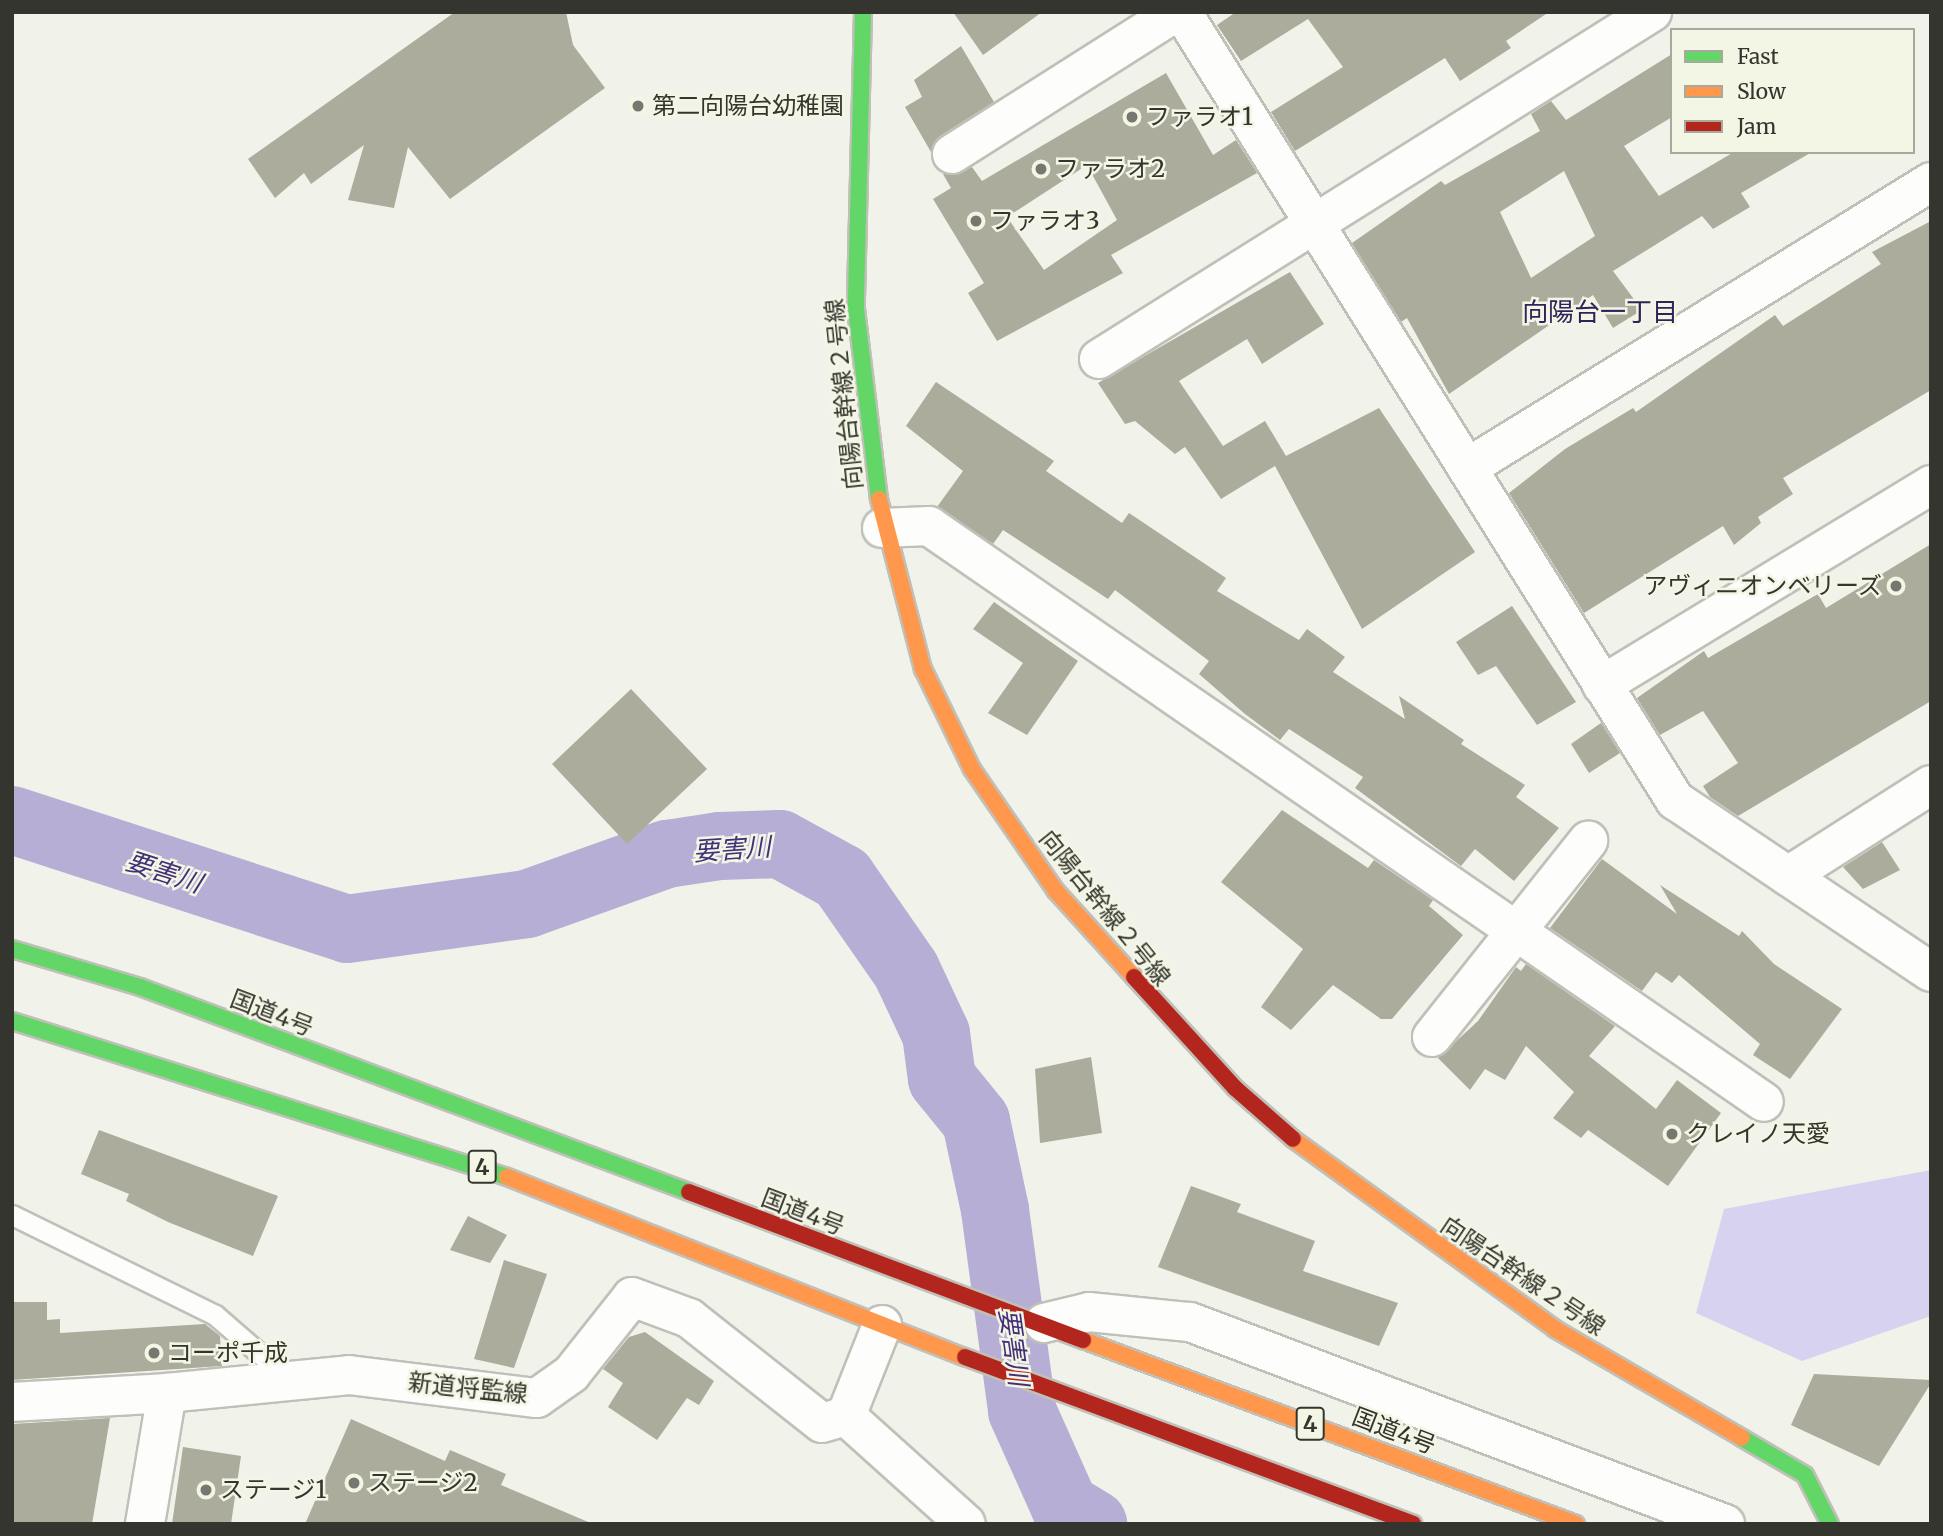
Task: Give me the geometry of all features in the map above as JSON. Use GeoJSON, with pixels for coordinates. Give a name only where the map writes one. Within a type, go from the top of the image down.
{"type":"FeatureCollection","features":[{"type":"Feature","properties":{"kind":"main road","name":"向陽台幹線２号線"},"geometry":{"type":"LineString","coordinates":[[863,12],[856,309],[882,528],[923,669],[972,769],[1056,891],[1170,1023],[1292,1138],[1395,1216],[1555,1329],[1805,1475],[1830,1524]]}},
{"type":"Feature","properties":{"kind":"main road","name":"国道4号"},"geometry":{"type":"LineString","coordinates":[[12,949],[140,987],[1576,1524]]}},
{"type":"Feature","properties":{"kind":"main road","name":"4"},"geometry":{"type":"LineString","coordinates":[[12,1021],[444,1152],[940,1348],[1051,1387],[1413,1524]]}},
{"type":"Feature","properties":{"kind":"street"},"geometry":{"type":"LineString","coordinates":[[952,154],[1176,12]]}},
{"type":"Feature","properties":{"kind":"street"},"geometry":{"type":"LineString","coordinates":[[1182,12],[1675,800],[1931,972]]}},
{"type":"Feature","properties":{"kind":"street"},"geometry":{"type":"LineString","coordinates":[[1099,359],[1652,12]]}},
{"type":"Feature","properties":{"kind":"street"},"geometry":{"type":"LineString","coordinates":[[1466,468],[1931,182]]}},
{"type":"Feature","properties":{"kind":"street"},"geometry":{"type":"LineString","coordinates":[[1602,685],[1931,485]]}},
{"type":"Feature","properties":{"kind":"street"},"geometry":{"type":"LineString","coordinates":[[882,528],[929,526],[1764,1102]]}},
{"type":"Feature","properties":{"kind":"street"},"geometry":{"type":"LineString","coordinates":[[1787,876],[1931,785]]}},
{"type":"Feature","properties":{"kind":"street"},"geometry":{"type":"LineString","coordinates":[[1432,1037],[1588,841]]}},
{"type":"Feature","properties":{"kind":"street","name":"新道将監線"},"geometry":{"type":"LineString","coordinates":[[12,1402],[295,1384],[349,1375],[537,1398],[571,1374],[632,1297],[689,1318],[822,1423],[846,1416]]}},
{"type":"Feature","properties":{"kind":"street"},"geometry":{"type":"LineString","coordinates":[[1044,1323],[1089,1312],[1190,1322],[1725,1524]]}},
{"type":"Feature","properties":{"kind":"street"},"geometry":{"type":"LineString","coordinates":[[882,1325],[846,1416],[967,1524]]}},
{"type":"Feature","properties":{"kind":"street"},"geometry":{"type":"LineString","coordinates":[[145,1524],[167,1393]]}},
{"type":"Feature","properties":{"kind":"lane"},"geometry":{"type":"LineString","coordinates":[[12,1215],[215,1315],[295,1384]]}},
{"type":"Feature","properties":{"kind":"shaded area"},"geometry":{"type":"Polygon","coordinates":[[[1931,1170],[1931,1316],[1802,1361],[1696,1313],[1724,1209],[1931,1170]]]}},
{"type":"Feature","properties":{"kind":"building"},"geometry":{"type":"Polygon","coordinates":[[[455,12],[566,12],[573,45],[605,88],[450,199],[408,147],[394,208],[348,200],[364,145],[311,184],[304,173],[275,198],[248,159],[455,12]]]}},
{"type":"Feature","properties":{"kind":"building"},"geometry":{"type":"Polygon","coordinates":[[[953,12],[1042,12],[983,55],[953,12]]]}},
{"type":"Feature","properties":{"kind":"building"},"geometry":{"type":"Polygon","coordinates":[[[1236,12],[1549,12],[1506,41],[1511,48],[1460,81],[1445,58],[1295,151],[1271,112],[1343,67],[1308,19],[1241,61],[1217,25],[1236,12]]]}},
{"type":"Feature","properties":{"kind":"building"},"geometry":{"type":"Polygon","coordinates":[[[961,46],[994,102],[940,136],[931,152],[905,107],[922,97],[914,80],[961,46]]]}},
{"type":"Feature","properties":{"kind":"building"},"geometry":{"type":"Polygon","coordinates":[[[1670,55],[1670,118],[1624,146],[1659,196],[1731,154],[1809,154],[1741,193],[1750,207],[1713,229],[1702,216],[1613,271],[1642,310],[1613,328],[1593,295],[1449,394],[1407,318],[1401,322],[1352,243],[1441,181],[1445,185],[1540,131],[1531,114],[1551,101],[1566,120],[1670,55]],[[1564,171],[1500,212],[1531,278],[1595,236],[1564,171]]]}},
{"type":"Feature","properties":{"kind":"building"},"geometry":{"type":"Polygon","coordinates":[[[1166,73],[1213,155],[1236,140],[1257,173],[1111,255],[1123,273],[997,341],[968,293],[984,283],[933,199],[951,188],[943,174],[972,167],[982,181],[1166,73]],[[1087,165],[1007,217],[1044,270],[1117,220],[1087,165]]]}},
{"type":"Feature","properties":{"kind":"building"},"geometry":{"type":"Polygon","coordinates":[[[1931,221],[1931,390],[1783,478],[1793,494],[1758,517],[1761,523],[1734,545],[1723,526],[1584,613],[1509,493],[1565,449],[1633,408],[1636,412],[1775,315],[1783,326],[1881,264],[1872,252],[1931,221]]]}},
{"type":"Feature","properties":{"kind":"building"},"geometry":{"type":"Polygon","coordinates":[[[1290,272],[1324,324],[1262,364],[1247,339],[1179,381],[1223,446],[1265,421],[1286,456],[1379,408],[1475,552],[1362,629],[1275,466],[1221,499],[1185,447],[1175,454],[1135,421],[1125,424],[1098,383],[1290,272]]]}},
{"type":"Feature","properties":{"kind":"building"},"geometry":{"type":"Polygon","coordinates":[[[936,382],[1054,461],[1046,471],[1122,523],[1129,513],[1226,578],[1217,591],[1299,640],[1307,629],[1345,657],[1333,672],[1405,719],[1399,696],[1464,740],[1461,744],[1525,785],[1516,797],[1559,828],[1514,881],[1475,849],[1461,866],[1355,788],[1363,777],[1289,729],[1280,740],[1245,714],[1199,674],[1209,661],[1115,590],[1108,599],[1003,530],[993,544],[937,507],[963,471],[906,426],[936,382]]]}},
{"type":"Feature","properties":{"kind":"building"},"geometry":{"type":"Polygon","coordinates":[[[1931,544],[1931,701],[1738,816],[1710,797],[1703,786],[1738,763],[1703,711],[1660,735],[1637,698],[1704,651],[1708,658],[1818,594],[1826,608],[1931,544]]]}},
{"type":"Feature","properties":{"kind":"building"},"geometry":{"type":"Polygon","coordinates":[[[994,602],[1078,661],[1027,735],[988,713],[1023,663],[973,629],[994,602]]]}},
{"type":"Feature","properties":{"kind":"building"},"geometry":{"type":"Polygon","coordinates":[[[1512,606],[1576,702],[1537,725],[1496,666],[1478,675],[1456,642],[1512,606]]]}},
{"type":"Feature","properties":{"kind":"building"},"geometry":{"type":"Polygon","coordinates":[[[631,689],[707,769],[627,844],[552,764],[631,689]]]}},
{"type":"Feature","properties":{"kind":"building"},"geometry":{"type":"Polygon","coordinates":[[[1601,723],[1620,753],[1589,773],[1571,744],[1601,723]]]}},
{"type":"Feature","properties":{"kind":"building"},"geometry":{"type":"Polygon","coordinates":[[[1282,810],[1368,868],[1374,860],[1433,900],[1429,906],[1463,935],[1392,1019],[1381,1019],[1333,985],[1291,1030],[1261,1007],[1303,949],[1221,882],[1282,810]]]}},
{"type":"Feature","properties":{"kind":"building"},"geometry":{"type":"Polygon","coordinates":[[[1882,842],[1900,870],[1863,889],[1843,867],[1882,842]]]}},
{"type":"Feature","properties":{"kind":"building"},"geometry":{"type":"Polygon","coordinates":[[[1602,859],[1677,914],[1660,885],[1739,936],[1742,931],[1774,964],[1842,1009],[1790,1079],[1753,1055],[1760,1044],[1679,975],[1672,983],[1656,972],[1642,991],[1550,928],[1602,859]]]}},
{"type":"Feature","properties":{"kind":"building"},"geometry":{"type":"Polygon","coordinates":[[[1526,964],[1615,1026],[1589,1056],[1656,1109],[1677,1080],[1721,1113],[1668,1186],[1588,1130],[1581,1138],[1553,1118],[1574,1092],[1526,1046],[1505,1080],[1485,1069],[1470,1090],[1438,1058],[1478,1021],[1516,967],[1521,971],[1526,964]]]}},
{"type":"Feature","properties":{"kind":"building"},"geometry":{"type":"Polygon","coordinates":[[[1091,1057],[1102,1133],[1040,1143],[1035,1069],[1091,1057]]]}},
{"type":"Feature","properties":{"kind":"building"},"geometry":{"type":"Polygon","coordinates":[[[99,1130],[278,1196],[253,1256],[168,1222],[126,1201],[129,1194],[81,1174],[99,1130]]]}},
{"type":"Feature","properties":{"kind":"building"},"geometry":{"type":"Polygon","coordinates":[[[1191,1186],[1241,1204],[1237,1212],[1315,1241],[1303,1271],[1398,1303],[1379,1346],[1158,1267],[1191,1186]]]}},
{"type":"Feature","properties":{"kind":"building"},"geometry":{"type":"Polygon","coordinates":[[[468,1216],[507,1235],[490,1263],[450,1250],[468,1216]]]}},
{"type":"Feature","properties":{"kind":"building"},"geometry":{"type":"Polygon","coordinates":[[[504,1260],[547,1274],[514,1368],[474,1359],[504,1260]]]}},
{"type":"Feature","properties":{"kind":"building"},"geometry":{"type":"Polygon","coordinates":[[[12,1302],[47,1302],[47,1320],[60,1319],[60,1333],[205,1324],[220,1336],[222,1366],[12,1380],[12,1302]]]}},
{"type":"Feature","properties":{"kind":"building"},"geometry":{"type":"Polygon","coordinates":[[[645,1332],[714,1381],[699,1405],[687,1398],[657,1440],[608,1407],[623,1383],[603,1369],[629,1337],[645,1332]]]}},
{"type":"Feature","properties":{"kind":"building"},"geometry":{"type":"Polygon","coordinates":[[[1814,1374],[1931,1380],[1931,1383],[1879,1466],[1791,1425],[1814,1374]]]}},
{"type":"Feature","properties":{"kind":"building"},"geometry":{"type":"Polygon","coordinates":[[[110,1418],[92,1524],[12,1524],[12,1424],[110,1418]]]}},
{"type":"Feature","properties":{"kind":"building"},"geometry":{"type":"Polygon","coordinates":[[[351,1419],[445,1461],[450,1450],[506,1474],[501,1485],[593,1524],[305,1524],[351,1419]]]}},
{"type":"Feature","properties":{"kind":"building","name":"ステージ1"},"geometry":{"type":"Polygon","coordinates":[[[183,1447],[241,1456],[231,1524],[172,1524],[183,1447]]]}},
{"type":"Feature","properties":{"kind":"waterway","name":"要害川"},"geometry":{"type":"LineString","coordinates":[[12,820],[347,929],[527,904],[667,854],[720,846],[780,844],[842,878],[906,970],[936,1034],[942,1079],[976,1121],[995,1210],[1022,1411],[1065,1507],[1093,1524]]}},
{"type":"Feature","properties":{"kind":"traffic: fast"},"geometry":{"type":"LineString","coordinates":[[863,12],[856,309],[879,499]]}},
{"type":"Feature","properties":{"kind":"traffic: fast"},"geometry":{"type":"LineString","coordinates":[[12,949],[140,987],[689,1192]]}},
{"type":"Feature","properties":{"kind":"traffic: fast"},"geometry":{"type":"LineString","coordinates":[[12,1021],[507,1177]]}},
{"type":"Feature","properties":{"kind":"traffic: fast"},"geometry":{"type":"LineString","coordinates":[[1742,1438],[1805,1475],[1830,1524]]}},
{"type":"Feature","properties":{"kind":"traffic: slow"},"geometry":{"type":"LineString","coordinates":[[879,499],[923,669],[972,769],[1056,891],[1134,977]]}},
{"type":"Feature","properties":{"kind":"traffic: slow"},"geometry":{"type":"LineString","coordinates":[[1293,1139],[1555,1329],[1742,1438]]}},
{"type":"Feature","properties":{"kind":"traffic: slow"},"geometry":{"type":"LineString","coordinates":[[507,1177],[965,1357]]}},
{"type":"Feature","properties":{"kind":"traffic: slow"},"geometry":{"type":"LineString","coordinates":[[1083,1340],[1576,1524]]}},
{"type":"Feature","properties":{"kind":"traffic: jam"},"geometry":{"type":"LineString","coordinates":[[1134,977],[1235,1088],[1293,1139]]}},
{"type":"Feature","properties":{"kind":"traffic: jam"},"geometry":{"type":"LineString","coordinates":[[689,1192],[1083,1340]]}},
{"type":"Feature","properties":{"kind":"traffic: jam"},"geometry":{"type":"LineString","coordinates":[[965,1357],[1413,1524]]}},
{"type":"Feature","properties":{"kind":"place","name":"第二向陽台幼稚園"},"geometry":{"type":"Point","coordinates":[638,106]}},
{"type":"Feature","properties":{"kind":"place","name":"ファラオ1"},"geometry":{"type":"Point","coordinates":[1132,117]}},
{"type":"Feature","properties":{"kind":"place","name":"ファラオ2"},"geometry":{"type":"Point","coordinates":[1041,169]}},
{"type":"Feature","properties":{"kind":"place","name":"ファラオ3"},"geometry":{"type":"Point","coordinates":[976,221]}},
{"type":"Feature","properties":{"kind":"place","name":"アヴィニオンベリーズ"},"geometry":{"type":"Point","coordinates":[1896,586]}},
{"type":"Feature","properties":{"kind":"place","name":"クレイノ天愛"},"geometry":{"type":"Point","coordinates":[1672,1134]}},
{"type":"Feature","properties":{"kind":"place","name":"コーポ千成"},"geometry":{"type":"Point","coordinates":[154,1353]}},
{"type":"Feature","properties":{"kind":"place","name":"ステージ2"},"geometry":{"type":"Point","coordinates":[354,1483]}},
{"type":"Feature","properties":{"kind":"place","name":"ステージ1"},"geometry":{"type":"Point","coordinates":[206,1490]}},
{"type":"Feature","properties":{"kind":"district","name":"向陽台一丁目"},"geometry":{"type":"Point","coordinates":[1600,312]}}]}
